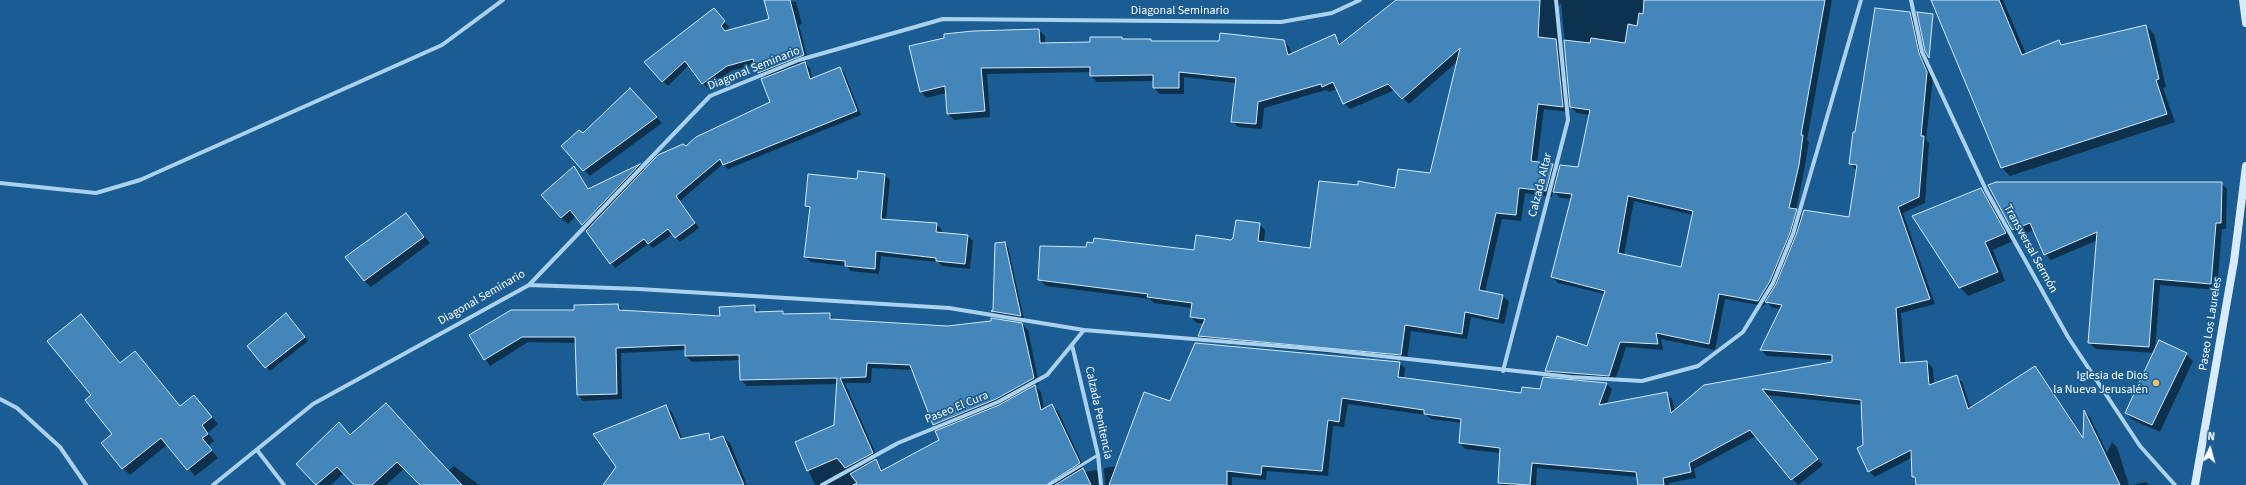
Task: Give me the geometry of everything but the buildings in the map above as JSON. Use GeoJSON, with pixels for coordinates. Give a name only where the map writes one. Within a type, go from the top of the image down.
{"type":"FeatureCollection","features":[{"type":"Feature","properties":{"kind":"street"},"geometry":{"type":"LineString","coordinates":[[0,183],[96,193],[140,180],[442,45],[503,0]]}},
{"type":"Feature","properties":{"kind":"street","name":"Diagonal Seminario"},"geometry":{"type":"LineString","coordinates":[[213,485],[313,404],[529,285],[710,96],[799,60],[943,19],[1281,22],[1332,13],[1360,0]]}},
{"type":"Feature","properties":{"kind":"street","name":"Calzada Altar"},"geometry":{"type":"LineString","coordinates":[[1504,371],[1568,120],[1556,0]]}},
{"type":"Feature","properties":{"kind":"street"},"geometry":{"type":"LineString","coordinates":[[529,285],[640,289],[949,308],[1084,330],[1327,350],[1571,378],[1642,381],[1698,366],[1743,332],[1773,283],[1793,234],[1861,0]]}},
{"type":"Feature","properties":{"kind":"street","name":"Transversal Sermón"},"geometry":{"type":"LineString","coordinates":[[1911,0],[1922,52],[1987,192],[2068,337],[2140,446],[2175,485]]}},
{"type":"Feature","properties":{"kind":"street"},"geometry":{"type":"LineString","coordinates":[[2243,0],[2246,23]]}},
{"type":"Feature","properties":{"kind":"street","name":"Paseo Los Laureles"},"geometry":{"type":"LineString","coordinates":[[2195,485],[2234,261],[2246,166]]}},
{"type":"Feature","properties":{"kind":"street","name":"Paseo El Cura"},"geometry":{"type":"LineString","coordinates":[[822,485],[898,443],[998,402],[1047,375],[1084,330]]}},
{"type":"Feature","properties":{"kind":"street","name":"Calzada Penitencia"},"geometry":{"type":"LineString","coordinates":[[1072,345],[1098,455],[1101,485]]}},
{"type":"Feature","properties":{"kind":"street"},"geometry":{"type":"LineString","coordinates":[[0,398],[17,408],[60,447],[86,485]]}},
{"type":"Feature","properties":{"kind":"street"},"geometry":{"type":"LineString","coordinates":[[257,450],[284,485]]}},
{"type":"Feature","properties":{"kind":"lane"},"geometry":{"type":"LineString","coordinates":[[1049,485],[1098,455]]}},
{"type":"Feature","properties":{"kind":"place","name":"Iglesia de Dios la Nueva Jerusalén"},"geometry":{"type":"Point","coordinates":[2156,383]}}]}
